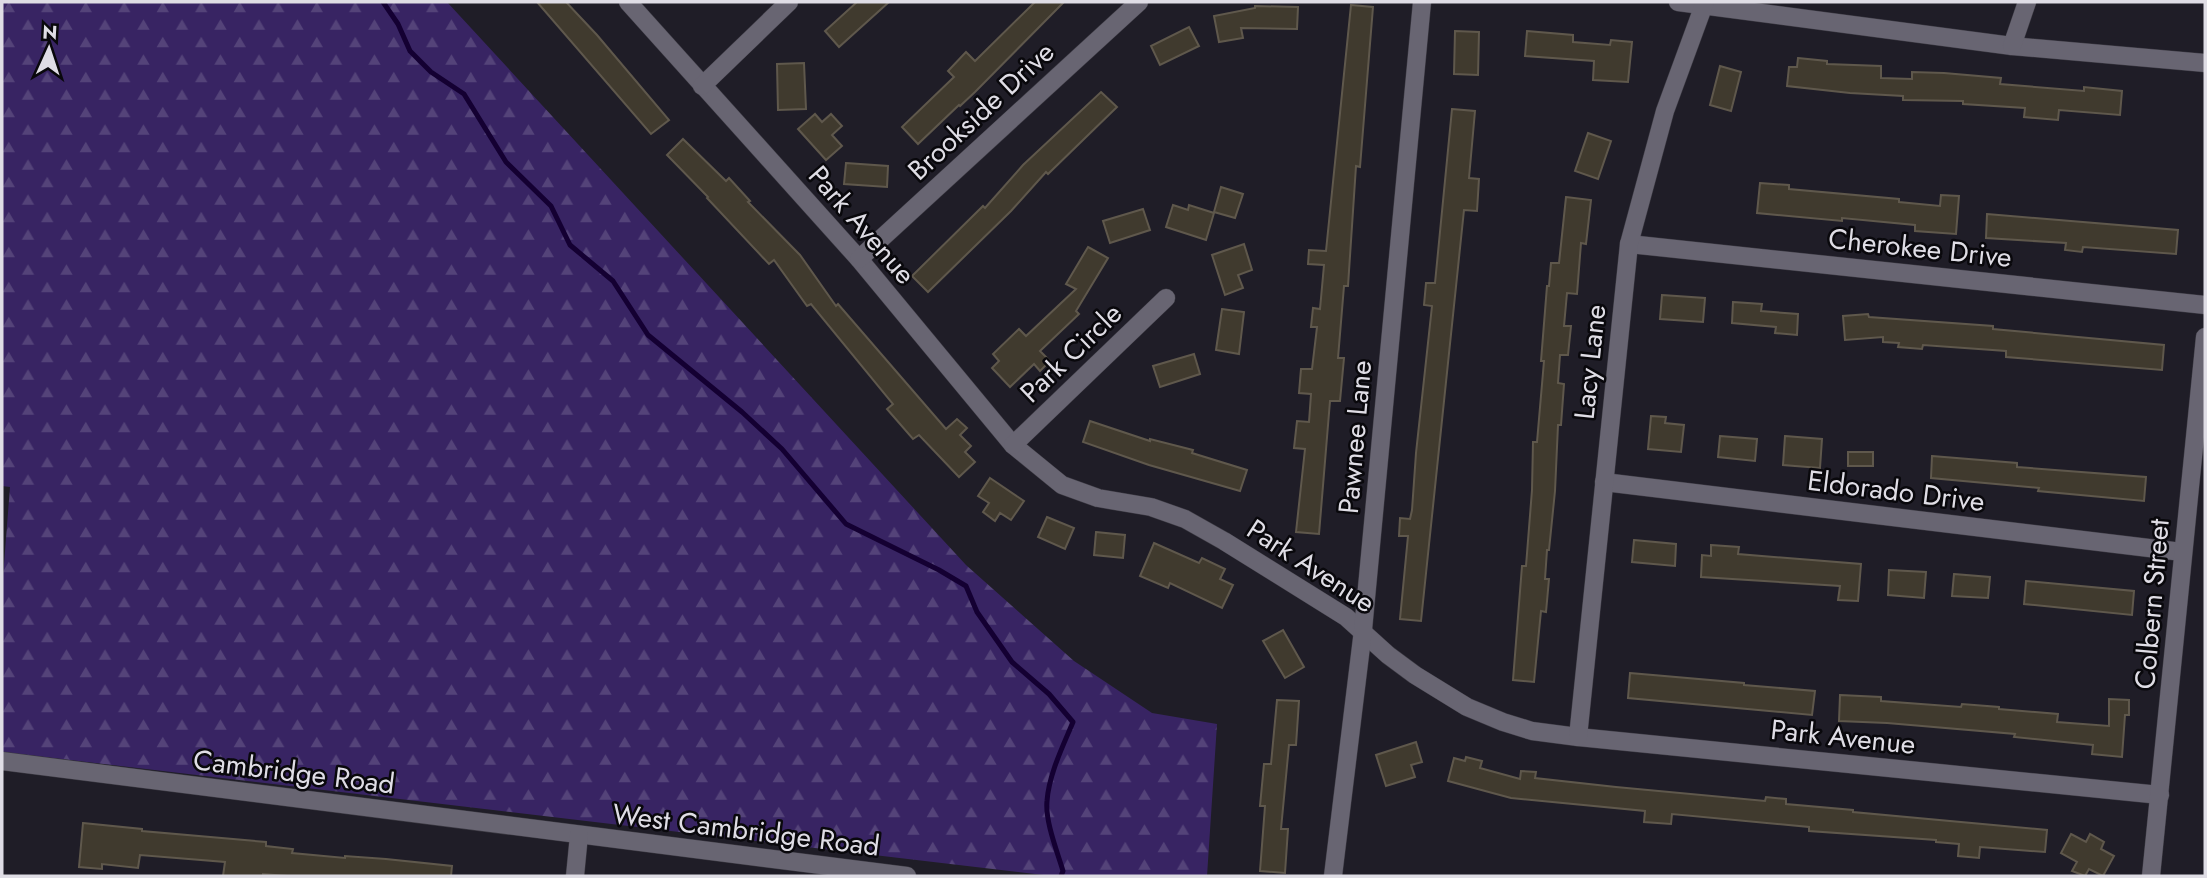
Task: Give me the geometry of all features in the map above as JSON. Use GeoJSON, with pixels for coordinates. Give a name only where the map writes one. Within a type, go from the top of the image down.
{"type":"FeatureCollection","features":[{"type":"Feature","properties":{"kind":"street","name":"Park Avenue"},"geometry":{"type":"LineString","coordinates":[[628,2],[859,259],[1013,445],[1062,485],[1098,498],[1151,507],[1185,519],[1224,541],[1346,617],[1388,655],[1467,707],[1532,731],[1578,737],[2160,795]]}},
{"type":"Feature","properties":{"kind":"street"},"geometry":{"type":"LineString","coordinates":[[702,86],[789,2]]}},
{"type":"Feature","properties":{"kind":"street","name":"Brookside Drive"},"geometry":{"type":"LineString","coordinates":[[859,259],[1139,2]]}},
{"type":"Feature","properties":{"kind":"street","name":"Pawnee Lane"},"geometry":{"type":"LineString","coordinates":[[1333,876],[1363,631],[1422,2]]}},
{"type":"Feature","properties":{"kind":"street"},"geometry":{"type":"LineString","coordinates":[[1678,2],[1705,3],[2012,46],[2205,64]]}},
{"type":"Feature","properties":{"kind":"street"},"geometry":{"type":"LineString","coordinates":[[2012,46],[2027,2]]}},
{"type":"Feature","properties":{"kind":"street","name":"Lacy Lane"},"geometry":{"type":"LineString","coordinates":[[1578,737],[1629,244],[1665,111],[1705,3]]}},
{"type":"Feature","properties":{"kind":"street","name":"Cherokee Drive"},"geometry":{"type":"LineString","coordinates":[[1629,244],[2205,305]]}},
{"type":"Feature","properties":{"kind":"street","name":"Park Circle"},"geometry":{"type":"LineString","coordinates":[[1013,445],[1166,298]]}},
{"type":"Feature","properties":{"kind":"street","name":"Colbern Street"},"geometry":{"type":"LineString","coordinates":[[2151,876],[2205,337]]}},
{"type":"Feature","properties":{"kind":"street","name":"Eldorado Drive"},"geometry":{"type":"LineString","coordinates":[[1604,482],[2182,552]]}},
{"type":"Feature","properties":{"kind":"street","name":"Cambridge Road"},"geometry":{"type":"LineString","coordinates":[[2,761],[579,835]]}},
{"type":"Feature","properties":{"kind":"street"},"geometry":{"type":"LineString","coordinates":[[575,876],[579,835]]}},
{"type":"Feature","properties":{"kind":"street","name":"West Cambridge Road"},"geometry":{"type":"LineString","coordinates":[[579,835],[907,876]]}},
{"type":"Feature","properties":{"kind":"green space"},"geometry":{"type":"Polygon","coordinates":[[[2,2],[447,2],[966,565],[1074,661],[1152,713],[1217,724],[1207,876],[1052,876],[2,752],[2,590],[10,487],[2,486],[2,2]]]}},
{"type":"Feature","properties":{"kind":"building"},"geometry":{"type":"Polygon","coordinates":[[[537,2],[566,2],[669,120],[651,134],[537,2]]]}},
{"type":"Feature","properties":{"kind":"building"},"geometry":{"type":"Polygon","coordinates":[[[857,2],[889,2],[839,47],[825,31],[857,2]]]}},
{"type":"Feature","properties":{"kind":"building"},"geometry":{"type":"Polygon","coordinates":[[[1035,2],[1064,2],[975,92],[918,144],[902,127],[954,77],[948,71],[966,52],[975,61],[1035,2]]]}},
{"type":"Feature","properties":{"kind":"building"},"geometry":{"type":"Polygon","coordinates":[[[1351,5],[1373,7],[1360,167],[1356,166],[1348,286],[1344,286],[1338,358],[1344,358],[1340,401],[1330,401],[1319,534],[1296,532],[1305,449],[1294,448],[1297,421],[1309,422],[1311,394],[1299,393],[1301,369],[1312,369],[1317,327],[1311,327],[1313,308],[1320,309],[1324,265],[1308,264],[1309,250],[1326,251],[1351,5]]]}},
{"type":"Feature","properties":{"kind":"building"},"geometry":{"type":"Polygon","coordinates":[[[1255,6],[1298,7],[1297,29],[1241,28],[1243,38],[1219,42],[1214,16],[1255,6]]]}},
{"type":"Feature","properties":{"kind":"building"},"geometry":{"type":"Polygon","coordinates":[[[1189,27],[1199,46],[1160,65],[1151,46],[1189,27]]]}},
{"type":"Feature","properties":{"kind":"building"},"geometry":{"type":"Polygon","coordinates":[[[1455,31],[1479,32],[1478,75],[1454,74],[1455,31]]]}},
{"type":"Feature","properties":{"kind":"building"},"geometry":{"type":"Polygon","coordinates":[[[1527,31],[1573,35],[1573,42],[1610,45],[1611,40],[1632,42],[1628,82],[1593,80],[1594,61],[1525,56],[1527,31]]]}},
{"type":"Feature","properties":{"kind":"building"},"geometry":{"type":"Polygon","coordinates":[[[1798,58],[1827,61],[1827,64],[1881,66],[1881,78],[1912,79],[1912,72],[1944,73],[2001,78],[2000,84],[2084,91],[2084,87],[2122,91],[2120,115],[2059,110],[2058,120],[2024,117],[2025,108],[1963,104],[1963,101],[1903,100],[1903,96],[1787,86],[1789,67],[1797,67],[1798,58]]]}},
{"type":"Feature","properties":{"kind":"building"},"geometry":{"type":"Polygon","coordinates":[[[804,63],[806,109],[778,110],[777,64],[804,63]]]}},
{"type":"Feature","properties":{"kind":"building"},"geometry":{"type":"Polygon","coordinates":[[[1720,66],[1741,72],[1731,111],[1710,105],[1720,66]]]}},
{"type":"Feature","properties":{"kind":"building"},"geometry":{"type":"Polygon","coordinates":[[[1101,92],[1117,107],[1048,174],[1046,172],[1011,211],[928,292],[912,276],[983,206],[985,208],[1023,165],[1101,92]]]}},
{"type":"Feature","properties":{"kind":"building"},"geometry":{"type":"Polygon","coordinates":[[[1452,109],[1475,111],[1469,178],[1479,179],[1477,211],[1464,210],[1421,621],[1400,619],[1408,536],[1399,536],[1400,518],[1410,519],[1412,510],[1432,306],[1424,305],[1426,283],[1435,283],[1452,109]]]}},
{"type":"Feature","properties":{"kind":"building"},"geometry":{"type":"Polygon","coordinates":[[[815,114],[822,122],[831,114],[842,126],[832,135],[842,146],[826,160],[798,129],[815,114]]]}},
{"type":"Feature","properties":{"kind":"building"},"geometry":{"type":"Polygon","coordinates":[[[1588,133],[1611,141],[1598,179],[1575,171],[1588,133]]]}},
{"type":"Feature","properties":{"kind":"building"},"geometry":{"type":"Polygon","coordinates":[[[683,139],[726,181],[729,178],[750,201],[748,202],[800,255],[836,306],[838,304],[946,429],[957,419],[967,428],[960,435],[971,446],[965,452],[975,462],[959,477],[919,435],[913,439],[887,409],[893,404],[811,304],[807,306],[774,260],[769,264],[667,155],[683,139]]]}},
{"type":"Feature","properties":{"kind":"building"},"geometry":{"type":"Polygon","coordinates":[[[846,163],[888,166],[887,187],[844,184],[846,163]]]}},
{"type":"Feature","properties":{"kind":"building"},"geometry":{"type":"Polygon","coordinates":[[[1760,183],[1789,185],[1789,189],[1899,199],[1899,202],[1940,206],[1941,195],[1959,196],[1956,234],[1915,231],[1915,225],[1757,213],[1760,183]]]}},
{"type":"Feature","properties":{"kind":"building"},"geometry":{"type":"Polygon","coordinates":[[[1221,187],[1243,194],[1235,218],[1214,212],[1221,187]]]}},
{"type":"Feature","properties":{"kind":"building"},"geometry":{"type":"Polygon","coordinates":[[[1566,197],[1591,200],[1586,244],[1581,243],[1577,294],[1567,293],[1564,326],[1571,326],[1568,355],[1560,355],[1558,383],[1564,384],[1547,550],[1545,579],[1549,579],[1546,612],[1541,611],[1534,682],[1513,680],[1522,566],[1526,566],[1533,442],[1537,442],[1544,361],[1541,361],[1547,286],[1551,263],[1559,263],[1566,197]]]}},
{"type":"Feature","properties":{"kind":"building"},"geometry":{"type":"Polygon","coordinates":[[[1173,205],[1188,210],[1189,205],[1214,213],[1206,240],[1166,227],[1173,205]]]}},
{"type":"Feature","properties":{"kind":"building"},"geometry":{"type":"Polygon","coordinates":[[[1143,209],[1150,230],[1110,243],[1103,221],[1143,209]]]}},
{"type":"Feature","properties":{"kind":"building"},"geometry":{"type":"Polygon","coordinates":[[[1987,214],[2178,230],[2176,254],[2083,247],[2082,252],[2065,250],[2066,243],[1986,238],[1987,214]]]}},
{"type":"Feature","properties":{"kind":"building"},"geometry":{"type":"Polygon","coordinates":[[[1244,244],[1252,270],[1238,275],[1243,288],[1225,295],[1212,255],[1244,244]]]}},
{"type":"Feature","properties":{"kind":"building"},"geometry":{"type":"Polygon","coordinates":[[[1088,247],[1108,258],[1076,311],[1079,314],[1040,351],[1050,361],[1040,371],[1034,364],[1010,387],[992,368],[999,361],[993,354],[1019,329],[1026,336],[1076,289],[1066,284],[1088,247]]]}},
{"type":"Feature","properties":{"kind":"building"},"geometry":{"type":"Polygon","coordinates":[[[1662,295],[1705,298],[1703,322],[1660,319],[1662,295]]]}},
{"type":"Feature","properties":{"kind":"building"},"geometry":{"type":"Polygon","coordinates":[[[1733,302],[1762,304],[1761,311],[1798,314],[1797,335],[1775,333],[1776,327],[1732,323],[1733,302]]]}},
{"type":"Feature","properties":{"kind":"building"},"geometry":{"type":"Polygon","coordinates":[[[1222,309],[1244,312],[1239,354],[1216,350],[1222,309]]]}},
{"type":"Feature","properties":{"kind":"building"},"geometry":{"type":"Polygon","coordinates":[[[1868,314],[1869,317],[1993,326],[1993,329],[2164,345],[2162,370],[2006,357],[2006,351],[1923,345],[1922,349],[1898,347],[1899,343],[1883,342],[1883,337],[1845,340],[1843,316],[1868,314]]]}},
{"type":"Feature","properties":{"kind":"building"},"geometry":{"type":"Polygon","coordinates":[[[1194,354],[1200,374],[1160,387],[1153,366],[1194,354]]]}},
{"type":"Feature","properties":{"kind":"building"},"geometry":{"type":"Polygon","coordinates":[[[1651,416],[1666,417],[1665,423],[1684,425],[1681,452],[1648,449],[1651,416]]]}},
{"type":"Feature","properties":{"kind":"building"},"geometry":{"type":"Polygon","coordinates":[[[1090,421],[1150,441],[1193,450],[1192,453],[1247,470],[1240,491],[1149,465],[1083,442],[1090,421]]]}},
{"type":"Feature","properties":{"kind":"building"},"geometry":{"type":"Polygon","coordinates":[[[1720,436],[1757,439],[1755,461],[1718,457],[1720,436]]]}},
{"type":"Feature","properties":{"kind":"building"},"geometry":{"type":"Polygon","coordinates":[[[1785,436],[1822,439],[1820,468],[1783,465],[1785,436]]]}},
{"type":"Feature","properties":{"kind":"building"},"geometry":{"type":"Polygon","coordinates":[[[1848,452],[1873,452],[1873,466],[1848,466],[1848,452]]]}},
{"type":"Feature","properties":{"kind":"building"},"geometry":{"type":"Polygon","coordinates":[[[1932,456],[2017,463],[2017,467],[2146,477],[2144,501],[1931,478],[1932,456]]]}},
{"type":"Feature","properties":{"kind":"building"},"geometry":{"type":"Polygon","coordinates":[[[990,478],[1024,501],[1011,520],[1000,513],[995,521],[983,512],[989,503],[978,496],[990,478]]]}},
{"type":"Feature","properties":{"kind":"building"},"geometry":{"type":"Polygon","coordinates":[[[1047,517],[1074,528],[1065,549],[1038,537],[1047,517]]]}},
{"type":"Feature","properties":{"kind":"building"},"geometry":{"type":"Polygon","coordinates":[[[1096,532],[1125,535],[1123,558],[1094,555],[1096,532]]]}},
{"type":"Feature","properties":{"kind":"building"},"geometry":{"type":"Polygon","coordinates":[[[1634,540],[1676,544],[1675,566],[1632,562],[1634,540]]]}},
{"type":"Feature","properties":{"kind":"building"},"geometry":{"type":"Polygon","coordinates":[[[1154,543],[1199,563],[1202,558],[1225,569],[1220,579],[1233,585],[1222,608],[1170,583],[1168,588],[1140,576],[1154,543]]]}},
{"type":"Feature","properties":{"kind":"building"},"geometry":{"type":"Polygon","coordinates":[[[1711,545],[1739,547],[1738,554],[1861,564],[1858,601],[1838,600],[1840,586],[1701,577],[1702,555],[1711,556],[1711,545]]]}},
{"type":"Feature","properties":{"kind":"building"},"geometry":{"type":"Polygon","coordinates":[[[1889,570],[1926,572],[1924,598],[1888,595],[1889,570]]]}},
{"type":"Feature","properties":{"kind":"building"},"geometry":{"type":"Polygon","coordinates":[[[1954,574],[1990,577],[1988,598],[1952,596],[1954,574]]]}},
{"type":"Feature","properties":{"kind":"building"},"geometry":{"type":"Polygon","coordinates":[[[2026,581],[2134,591],[2132,615],[2024,604],[2026,581]]]}},
{"type":"Feature","properties":{"kind":"building"},"geometry":{"type":"Polygon","coordinates":[[[1283,630],[1304,667],[1285,678],[1263,641],[1283,630]]]}},
{"type":"Feature","properties":{"kind":"building"},"geometry":{"type":"Polygon","coordinates":[[[1630,673],[1815,691],[1812,715],[1628,698],[1630,673]]]}},
{"type":"Feature","properties":{"kind":"building"},"geometry":{"type":"Polygon","coordinates":[[[1840,695],[1881,697],[1881,701],[1999,707],[2058,714],[2057,722],[2109,726],[2109,699],[2129,700],[2129,715],[2125,715],[2122,757],[2092,754],[2093,745],[2014,737],[2015,734],[1839,721],[1840,695]]]}},
{"type":"Feature","properties":{"kind":"building"},"geometry":{"type":"Polygon","coordinates":[[[1277,700],[1299,701],[1296,745],[1289,745],[1281,829],[1288,829],[1285,873],[1260,871],[1265,806],[1260,806],[1264,764],[1271,764],[1277,700]]]}},
{"type":"Feature","properties":{"kind":"building"},"geometry":{"type":"Polygon","coordinates":[[[1416,742],[1422,762],[1411,765],[1415,777],[1386,786],[1376,755],[1416,742]]]}},
{"type":"Feature","properties":{"kind":"building"},"geometry":{"type":"Polygon","coordinates":[[[1466,757],[1482,761],[1480,768],[1520,779],[1521,771],[1536,772],[1535,778],[1765,801],[1766,797],[1786,799],[1786,804],[1853,812],[2047,830],[2045,852],[1980,847],[1979,858],[1958,856],[1959,844],[1936,840],[1809,831],[1809,827],[1672,814],[1671,824],[1644,822],[1645,811],[1511,798],[1448,781],[1454,758],[1465,761],[1466,757]]]}},
{"type":"Feature","properties":{"kind":"building"},"geometry":{"type":"Polygon","coordinates":[[[83,823],[266,842],[266,846],[293,849],[292,853],[452,866],[451,876],[223,876],[225,862],[140,855],[138,868],[102,864],[102,869],[79,867],[83,823]]]}},
{"type":"Feature","properties":{"kind":"building"},"geometry":{"type":"Polygon","coordinates":[[[2071,834],[2086,842],[2090,834],[2104,842],[2101,849],[2114,856],[2103,876],[2089,869],[2085,876],[2072,871],[2077,862],[2061,853],[2071,834]]]}},
{"type":"Feature","properties":{"kind":"waterway"},"geometry":{"type":"LineString","coordinates":[[383,2],[398,24],[410,51],[431,72],[464,94],[506,162],[551,206],[570,245],[613,281],[648,335],[742,412],[782,449],[846,524],[966,586],[977,612],[1012,662],[1049,694],[1073,722],[1053,770],[1047,801],[1050,827],[1063,871],[1061,876]]}}]}
